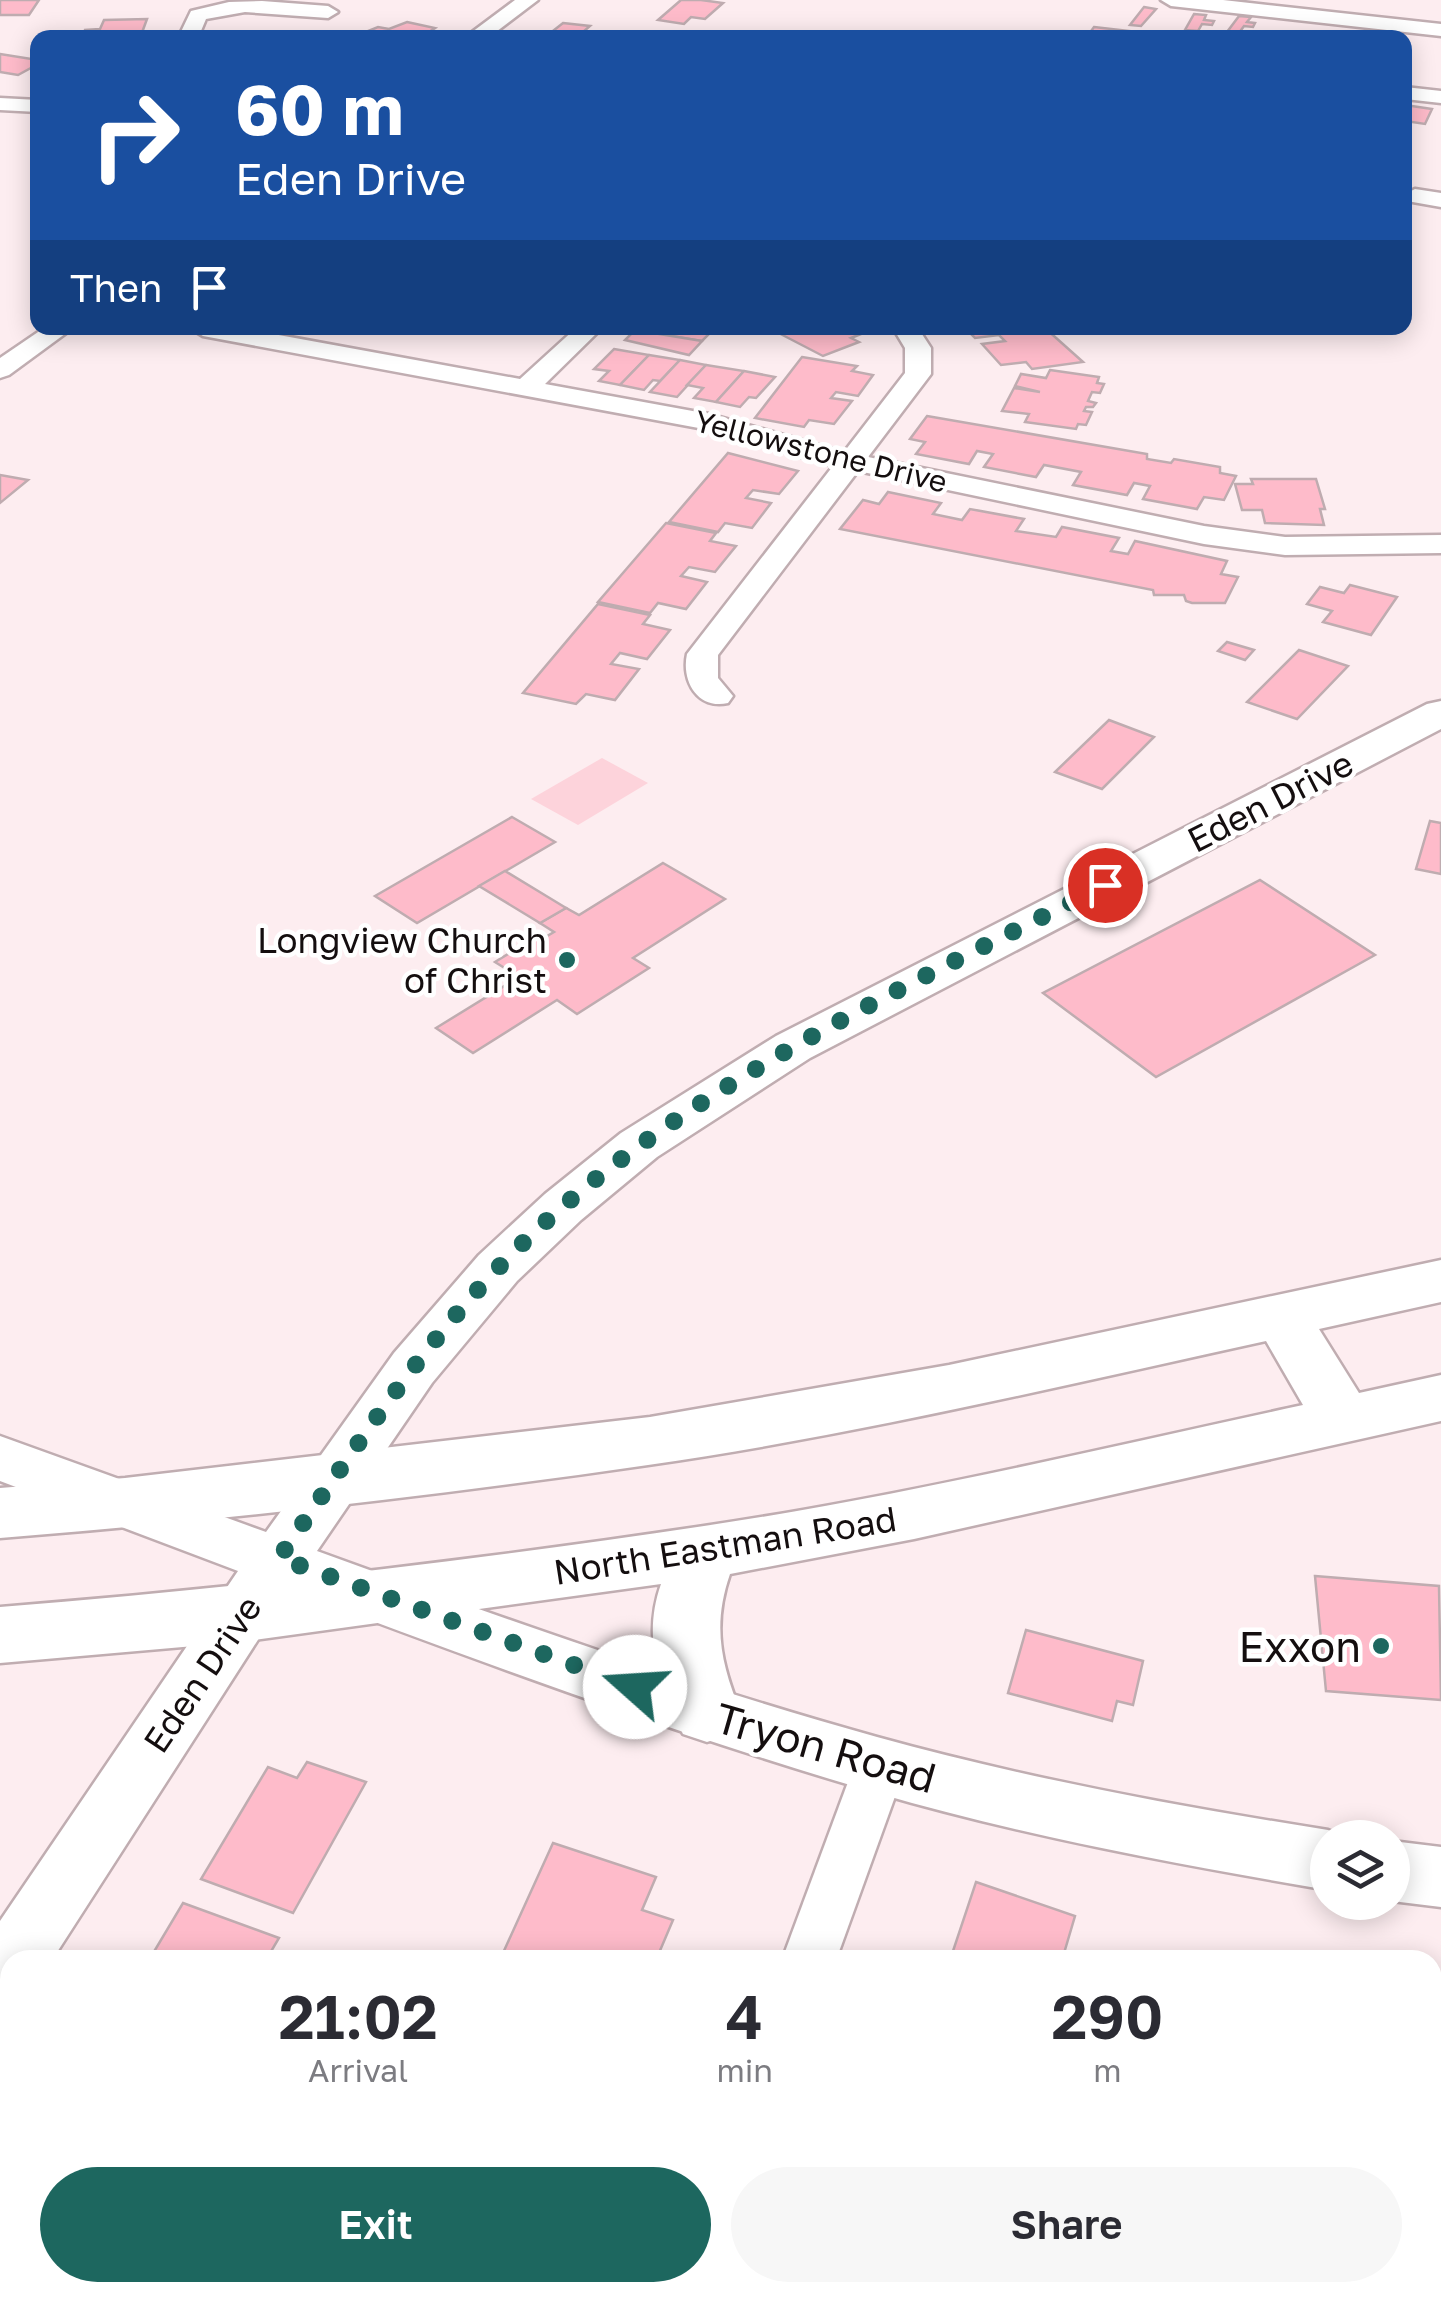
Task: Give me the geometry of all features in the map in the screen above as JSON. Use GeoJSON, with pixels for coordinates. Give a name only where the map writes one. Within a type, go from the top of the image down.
{"type":"FeatureCollection","features":[{"type":"Feature","properties":{"kind":"main road"},"geometry":{"type":"LineString","coordinates":[[0,1513],[125,1503],[650,1441],[949,1388],[1441,1280]]}},
{"type":"Feature","properties":{"kind":"main road"},"geometry":{"type":"LineString","coordinates":[[1281,1316],[1346,1422]]}},
{"type":"Feature","properties":{"kind":"main road","name":"North Eastman Road"},"geometry":{"type":"LineString","coordinates":[[0,1635],[240,1615],[706,1552],[914,1514],[1346,1422],[1441,1398]]}},
{"type":"Feature","properties":{"kind":"main road"},"geometry":{"type":"LineString","coordinates":[[706,1552],[684,1613],[682,1640],[688,1670],[707,1713]]}},
{"type":"Feature","properties":{"kind":"street"},"geometry":{"type":"LineString","coordinates":[[485,30],[528,0]]}},
{"type":"Feature","properties":{"kind":"street"},"geometry":{"type":"LineString","coordinates":[[1171,0],[1441,30]]}},
{"type":"Feature","properties":{"kind":"street"},"geometry":{"type":"LineString","coordinates":[[191,30],[198,14],[221,6],[254,4],[328,12]]}},
{"type":"Feature","properties":{"kind":"street"},"geometry":{"type":"LineString","coordinates":[[1412,94],[1441,97]]}},
{"type":"Feature","properties":{"kind":"street"},"geometry":{"type":"LineString","coordinates":[[0,104],[30,106]]}},
{"type":"Feature","properties":{"kind":"street"},"geometry":{"type":"LineString","coordinates":[[1414,196],[1441,200]]}},
{"type":"Feature","properties":{"kind":"street"},"geometry":{"type":"LineString","coordinates":[[0,370],[50,335]]}},
{"type":"Feature","properties":{"kind":"street","name":"Yellowstone Drive"},"geometry":{"type":"LineString","coordinates":[[241,335],[708,422],[788,448],[850,462],[1250,543],[1403,535],[1441,544]]}},
{"type":"Feature","properties":{"kind":"street"},"geometry":{"type":"LineString","coordinates":[[525,388],[582,335]]}},
{"type":"Feature","properties":{"kind":"street"},"geometry":{"type":"LineString","coordinates":[[717,696],[701,678],[703,654],[918,374],[918,348],[910,335]]}},
{"type":"Feature","properties":{"kind":"street","name":"Eden Drive"},"geometry":{"type":"LineString","coordinates":[[20,1950],[240,1615],[413,1368],[488,1280],[563,1207],[640,1145],[708,1098],[820,1032],[1441,713]]}},
{"type":"Feature","properties":{"kind":"street","name":"Tryon Road"},"geometry":{"type":"LineString","coordinates":[[0,1458],[707,1713],[880,1766],[1076,1812],[1310,1857]]}},
{"type":"Feature","properties":{"kind":"street"},"geometry":{"type":"LineString","coordinates":[[813,1950],[880,1766]]}},
{"type":"Feature","properties":{"kind":"street"},"geometry":{"type":"LineString","coordinates":[[1410,1873],[1441,1877]]}},
{"type":"Feature","properties":{"kind":"shaded area"},"geometry":{"type":"Polygon","coordinates":[[[602,758],[648,783],[578,825],[531,799],[602,758]]]}},
{"type":"Feature","properties":{"kind":"building"},"geometry":{"type":"Polygon","coordinates":[[[0,0],[39,0],[29,15],[0,15],[0,0]]]}},
{"type":"Feature","properties":{"kind":"building"},"geometry":{"type":"Polygon","coordinates":[[[681,0],[723,3],[705,19],[691,17],[684,24],[658,20],[681,0]]]}},
{"type":"Feature","properties":{"kind":"building"},"geometry":{"type":"Polygon","coordinates":[[[1144,7],[1156,9],[1141,26],[1130,25],[1144,7]]]}},
{"type":"Feature","properties":{"kind":"building"},"geometry":{"type":"Polygon","coordinates":[[[1194,14],[1206,15],[1204,20],[1214,21],[1212,25],[1202,24],[1199,30],[1185,30],[1194,14]]]}},
{"type":"Feature","properties":{"kind":"building"},"geometry":{"type":"Polygon","coordinates":[[[1239,16],[1251,17],[1247,22],[1255,23],[1253,27],[1228,30],[1239,16]]]}},
{"type":"Feature","properties":{"kind":"building"},"geometry":{"type":"Polygon","coordinates":[[[147,19],[143,30],[85,30],[100,29],[104,20],[147,19]]]}},
{"type":"Feature","properties":{"kind":"building"},"geometry":{"type":"Polygon","coordinates":[[[407,22],[435,28],[370,30],[407,22]]]}},
{"type":"Feature","properties":{"kind":"building"},"geometry":{"type":"Polygon","coordinates":[[[563,23],[590,26],[585,30],[554,30],[563,23]]]}},
{"type":"Feature","properties":{"kind":"building"},"geometry":{"type":"Polygon","coordinates":[[[0,54],[30,59],[30,68],[18,75],[0,72],[0,54]]]}},
{"type":"Feature","properties":{"kind":"building"},"geometry":{"type":"Polygon","coordinates":[[[1412,106],[1432,109],[1425,124],[1412,122],[1412,106]]]}},
{"type":"Feature","properties":{"kind":"building"},"geometry":{"type":"Polygon","coordinates":[[[630,335],[665,335],[702,341],[689,355],[625,340],[630,335]]]}},
{"type":"Feature","properties":{"kind":"building"},"geometry":{"type":"Polygon","coordinates":[[[665,335],[708,335],[702,341],[665,335]]]}},
{"type":"Feature","properties":{"kind":"building"},"geometry":{"type":"Polygon","coordinates":[[[782,335],[858,335],[851,338],[859,342],[823,356],[782,335]]]}},
{"type":"Feature","properties":{"kind":"building"},"geometry":{"type":"Polygon","coordinates":[[[999,335],[1053,335],[1083,362],[1032,369],[1026,362],[1001,365],[982,344],[1005,341],[999,335]]]}},
{"type":"Feature","properties":{"kind":"building"},"geometry":{"type":"Polygon","coordinates":[[[614,349],[649,355],[620,385],[599,381],[609,371],[594,369],[614,349]]]}},
{"type":"Feature","properties":{"kind":"building"},"geometry":{"type":"Polygon","coordinates":[[[649,355],[680,360],[660,381],[653,380],[644,390],[620,385],[649,355]]]}},
{"type":"Feature","properties":{"kind":"building"},"geometry":{"type":"Polygon","coordinates":[[[802,357],[857,366],[852,371],[873,375],[858,396],[836,392],[831,398],[852,401],[834,424],[809,420],[804,427],[755,418],[802,357]]]}},
{"type":"Feature","properties":{"kind":"building"},"geometry":{"type":"Polygon","coordinates":[[[680,360],[706,365],[677,397],[650,392],[680,360]]]}},
{"type":"Feature","properties":{"kind":"building"},"geometry":{"type":"Polygon","coordinates":[[[706,365],[744,371],[716,402],[694,398],[703,388],[687,385],[706,365]]]}},
{"type":"Feature","properties":{"kind":"building"},"geometry":{"type":"Polygon","coordinates":[[[1050,370],[1099,377],[1097,383],[1104,384],[1100,393],[1092,392],[1088,401],[1096,403],[1084,411],[1092,412],[1086,425],[1078,424],[1076,429],[1025,422],[1029,414],[1002,411],[1014,388],[1040,392],[1015,386],[1021,374],[1046,378],[1050,370]]]}},
{"type":"Feature","properties":{"kind":"building"},"geometry":{"type":"Polygon","coordinates":[[[744,371],[775,377],[756,398],[749,397],[740,407],[716,402],[744,371]]]}},
{"type":"Feature","properties":{"kind":"building"},"geometry":{"type":"Polygon","coordinates":[[[927,416],[1147,454],[1147,459],[1220,467],[1220,473],[1236,476],[1224,500],[1204,497],[1197,509],[1143,499],[1150,486],[1134,483],[1127,495],[1073,485],[1081,472],[1044,465],[1036,477],[984,467],[993,454],[977,451],[969,464],[916,454],[925,442],[910,439],[927,416]]]}},
{"type":"Feature","properties":{"kind":"building"},"geometry":{"type":"Polygon","coordinates":[[[728,453],[798,471],[779,494],[753,490],[746,498],[771,503],[752,528],[725,523],[718,532],[669,522],[728,453]]]}},
{"type":"Feature","properties":{"kind":"building"},"geometry":{"type":"Polygon","coordinates":[[[0,475],[28,480],[0,503],[0,475]]]}},
{"type":"Feature","properties":{"kind":"building"},"geometry":{"type":"Polygon","coordinates":[[[1251,479],[1316,479],[1325,509],[1320,509],[1324,525],[1265,523],[1262,510],[1242,510],[1235,484],[1253,484],[1251,479]]]}},
{"type":"Feature","properties":{"kind":"building"},"geometry":{"type":"Polygon","coordinates":[[[888,492],[941,503],[933,514],[962,520],[970,509],[1024,519],[1016,531],[1056,537],[1062,527],[1119,538],[1111,551],[1128,554],[1135,541],[1227,561],[1221,574],[1238,577],[1225,603],[1192,603],[1184,595],[1154,595],[1153,590],[840,529],[863,500],[879,504],[888,492]]]}},
{"type":"Feature","properties":{"kind":"building"},"geometry":{"type":"Polygon","coordinates":[[[666,523],[716,533],[710,541],[736,546],[715,572],[689,567],[681,576],[707,582],[686,609],[658,603],[650,613],[598,602],[666,523]]]}},
{"type":"Feature","properties":{"kind":"building"},"geometry":{"type":"Polygon","coordinates":[[[1350,585],[1397,597],[1371,635],[1323,622],[1332,611],[1307,604],[1320,587],[1344,593],[1350,585]]]}},
{"type":"Feature","properties":{"kind":"building"},"geometry":{"type":"Polygon","coordinates":[[[598,604],[650,615],[643,624],[670,630],[647,659],[620,653],[611,664],[639,669],[615,700],[586,694],[576,704],[523,693],[598,604]]]}},
{"type":"Feature","properties":{"kind":"building"},"geometry":{"type":"Polygon","coordinates":[[[1227,642],[1254,650],[1245,660],[1218,651],[1227,642]]]}},
{"type":"Feature","properties":{"kind":"building"},"geometry":{"type":"Polygon","coordinates":[[[1299,650],[1348,666],[1297,719],[1247,702],[1299,650]]]}},
{"type":"Feature","properties":{"kind":"building"},"geometry":{"type":"Polygon","coordinates":[[[1109,720],[1154,737],[1102,789],[1055,772],[1109,720]]]}},
{"type":"Feature","properties":{"kind":"building"},"geometry":{"type":"Polygon","coordinates":[[[512,817],[555,842],[417,923],[375,896],[512,817]]]}},
{"type":"Feature","properties":{"kind":"building"},"geometry":{"type":"Polygon","coordinates":[[[1430,821],[1441,823],[1441,874],[1416,869],[1430,821]]]}},
{"type":"Feature","properties":{"kind":"building","name":"Longview Church of Christ"},"geometry":{"type":"Polygon","coordinates":[[[663,863],[725,899],[633,958],[649,968],[577,1014],[557,1000],[473,1053],[436,1028],[519,977],[495,962],[542,933],[547,936],[554,932],[540,923],[566,908],[579,915],[663,863]]]}},
{"type":"Feature","properties":{"kind":"building"},"geometry":{"type":"Polygon","coordinates":[[[505,871],[566,908],[540,923],[479,886],[505,871]]]}},
{"type":"Feature","properties":{"kind":"building"},"geometry":{"type":"Polygon","coordinates":[[[1260,880],[1375,955],[1156,1077],[1043,993],[1260,880]]]}},
{"type":"Feature","properties":{"kind":"building","name":"Exxon"},"geometry":{"type":"Polygon","coordinates":[[[1315,1576],[1439,1586],[1441,1700],[1326,1691],[1315,1576]]]}},
{"type":"Feature","properties":{"kind":"building"},"geometry":{"type":"Polygon","coordinates":[[[1026,1630],[1143,1661],[1133,1705],[1117,1701],[1112,1721],[1008,1693],[1026,1630]]]}},
{"type":"Feature","properties":{"kind":"building"},"geometry":{"type":"Polygon","coordinates":[[[307,1762],[366,1782],[293,1913],[201,1879],[268,1767],[297,1778],[307,1762]]]}},
{"type":"Feature","properties":{"kind":"building"},"geometry":{"type":"Polygon","coordinates":[[[553,1843],[656,1877],[642,1910],[673,1920],[660,1950],[504,1950],[553,1843]]]}},
{"type":"Feature","properties":{"kind":"building"},"geometry":{"type":"Polygon","coordinates":[[[976,1882],[1075,1916],[1065,1950],[953,1950],[976,1882]]]}},
{"type":"Feature","properties":{"kind":"building"},"geometry":{"type":"Polygon","coordinates":[[[183,1903],[279,1938],[272,1950],[155,1950],[183,1903]]]}},
{"type":"Feature","properties":{"kind":"place","name":"Longview Church of Christ"},"geometry":{"type":"Point","coordinates":[567,960]}},
{"type":"Feature","properties":{"kind":"place","name":"Exxon"},"geometry":{"type":"Point","coordinates":[1381,1646]}},
{"type":"Feature","properties":{"kind":"route"},"geometry":{"type":"LineString","coordinates":[[635,1687],[279,1558],[413,1368],[459,1311],[520,1246],[613,1166],[708,1098],[793,1047],[1105,885]]}}]}
